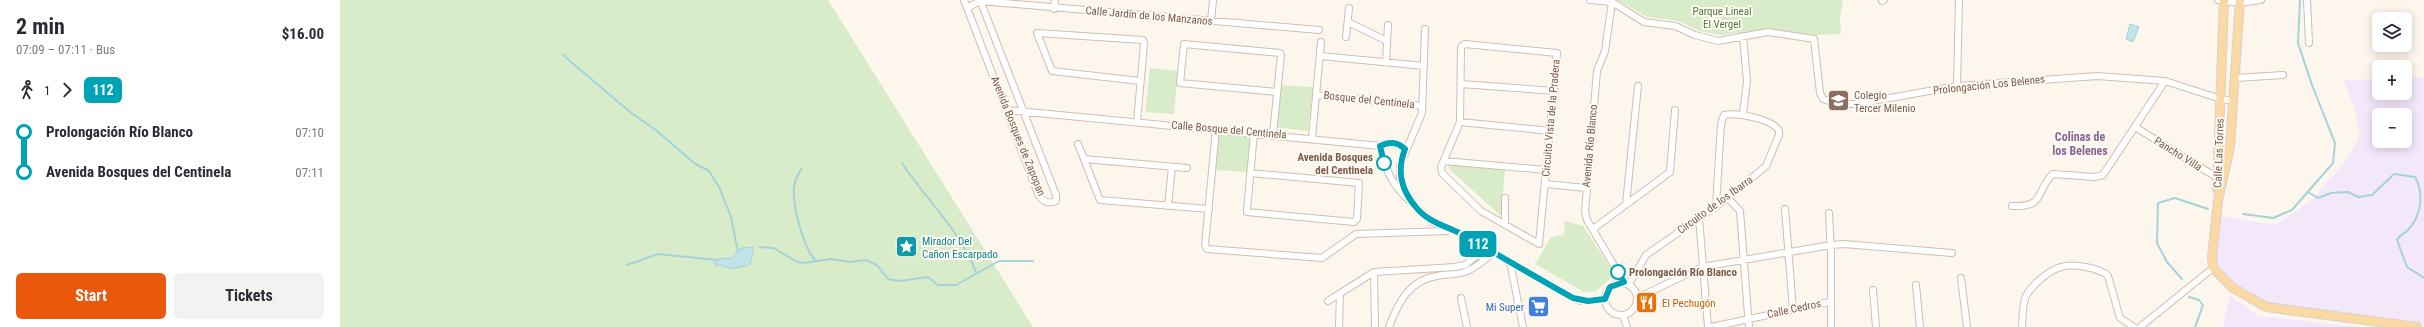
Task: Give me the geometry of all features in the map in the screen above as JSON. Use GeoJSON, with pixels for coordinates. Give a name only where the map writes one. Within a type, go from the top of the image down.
{"type":"FeatureCollection","features":[{"type":"Feature","properties":{"kind":"main road","name":"Calle Las Torres"},"geometry":{"type":"LineString","coordinates":[[2213,268],[2212,258],[2219,179],[2222,0]]}},
{"type":"Feature","properties":{"kind":"main road","name":"Calle Las Torres"},"geometry":{"type":"LineString","coordinates":[[2219,179],[2230,147],[2236,78],[2240,1]]}},
{"type":"Feature","properties":{"kind":"main road"},"geometry":{"type":"LineString","coordinates":[[2213,268],[2233,288],[2266,306],[2417,327]]}},
{"type":"Feature","properties":{"kind":"street","name":"Avenida Bosques de Zapopan"},"geometry":{"type":"LineString","coordinates":[[964,0],[1039,196],[1047,202],[1056,201],[1056,195],[980,0]]}},
{"type":"Feature","properties":{"kind":"street"},"geometry":{"type":"LineString","coordinates":[[967,8],[980,0]]}},
{"type":"Feature","properties":{"kind":"street","name":"Calle Jardín de los Manzanos"},"geometry":{"type":"LineString","coordinates":[[980,0],[1054,9],[1319,30]]}},
{"type":"Feature","properties":{"kind":"street"},"geometry":{"type":"LineString","coordinates":[[1054,9],[1055,0]]}},
{"type":"Feature","properties":{"kind":"street"},"geometry":{"type":"LineString","coordinates":[[1211,21],[1213,0]]}},
{"type":"Feature","properties":{"kind":"street","name":"Prolongación Los Belenes"},"geometry":{"type":"LineString","coordinates":[[1590,0],[1612,2],[1644,22],[1675,26],[1695,35],[1718,41],[1768,32],[1814,39],[1820,92],[1823,98],[1829,102],[1856,104],[1958,86],[2097,76],[2165,81],[2221,99],[2234,101]]}},
{"type":"Feature","properties":{"kind":"street"},"geometry":{"type":"LineString","coordinates":[[1958,86],[1959,0]]}},
{"type":"Feature","properties":{"kind":"street"},"geometry":{"type":"LineString","coordinates":[[2222,0],[2261,0]]}},
{"type":"Feature","properties":{"kind":"street"},"geometry":{"type":"LineString","coordinates":[[2308,0],[2309,43]]}},
{"type":"Feature","properties":{"kind":"street","name":"Avenida Río Blanco"},"geometry":{"type":"LineString","coordinates":[[1612,2],[1605,51],[1597,72],[1585,212],[1593,229],[1626,283]]}},
{"type":"Feature","properties":{"kind":"street"},"geometry":{"type":"LineString","coordinates":[[1346,37],[1349,8]]}},
{"type":"Feature","properties":{"kind":"street"},"geometry":{"type":"LineString","coordinates":[[1348,22],[1387,41]]}},
{"type":"Feature","properties":{"kind":"street"},"geometry":{"type":"LineString","coordinates":[[1386,62],[1388,25]]}},
{"type":"Feature","properties":{"kind":"street"},"geometry":{"type":"LineString","coordinates":[[1415,206],[1402,182],[1399,172],[1405,149],[1422,113],[1425,29]]}},
{"type":"Feature","properties":{"kind":"street"},"geometry":{"type":"LineString","coordinates":[[1137,122],[1140,81],[1143,40],[1037,33],[1052,71],[1140,81]]}},
{"type":"Feature","properties":{"kind":"street"},"geometry":{"type":"LineString","coordinates":[[1716,206],[1721,124],[1724,115],[1743,114],[1747,81],[1743,36]]}},
{"type":"Feature","properties":{"kind":"street"},"geometry":{"type":"LineString","coordinates":[[1312,138],[1321,56],[1321,42]]}},
{"type":"Feature","properties":{"kind":"street"},"geometry":{"type":"LineString","coordinates":[[1273,134],[1277,92],[1280,53],[1184,44],[1180,83],[1277,92]]}},
{"type":"Feature","properties":{"kind":"street","name":"Circuito Vista de la Pradera"},"geometry":{"type":"LineString","coordinates":[[1465,44],[1557,53],[1555,92],[1539,244],[1481,211],[1442,172],[1441,167],[1460,122],[1461,47],[1465,44]]}},
{"type":"Feature","properties":{"kind":"street"},"geometry":{"type":"LineString","coordinates":[[1321,56],[1424,66]]}},
{"type":"Feature","properties":{"kind":"street"},"geometry":{"type":"LineString","coordinates":[[2236,78],[2283,75]]}},
{"type":"Feature","properties":{"kind":"street"},"geometry":{"type":"LineString","coordinates":[[2012,206],[2026,206],[2036,202],[2053,174],[2095,178],[2103,175],[2165,81]]}},
{"type":"Feature","properties":{"kind":"street"},"geometry":{"type":"LineString","coordinates":[[1461,84],[1555,92]]}},
{"type":"Feature","properties":{"kind":"street"},"geometry":{"type":"LineString","coordinates":[[1626,204],[1638,86]]}},
{"type":"Feature","properties":{"kind":"street","name":"Bosque del Centinela"},"geometry":{"type":"LineString","coordinates":[[1316,95],[1422,106]]}},
{"type":"Feature","properties":{"kind":"street","name":"Calle Bosque del Centinela"},"geometry":{"type":"LineString","coordinates":[[1007,110],[1273,134],[1380,146],[1393,142],[1405,149]]}},
{"type":"Feature","properties":{"kind":"street"},"geometry":{"type":"LineString","coordinates":[[1593,229],[1670,172],[1675,110]]}},
{"type":"Feature","properties":{"kind":"street","name":"Circuito de los Ibarra"},"geometry":{"type":"LineString","coordinates":[[1626,283],[1646,255],[1728,198],[1766,166],[1779,131],[1774,125],[1743,114]]}},
{"type":"Feature","properties":{"kind":"street"},"geometry":{"type":"LineString","coordinates":[[1460,122],[1551,131]]}},
{"type":"Feature","properties":{"kind":"street","name":"Pancho Villa"},"geometry":{"type":"LineString","coordinates":[[2135,127],[2219,179]]}},
{"type":"Feature","properties":{"kind":"street"},"geometry":{"type":"LineString","coordinates":[[1216,129],[1205,245],[1207,249],[1322,258],[1356,234],[1451,231],[1460,233],[1573,298],[1588,301],[1605,299]]}},
{"type":"Feature","properties":{"kind":"street"},"geometry":{"type":"LineString","coordinates":[[1250,173],[1359,183],[1356,221],[1249,213],[1247,210],[1250,173],[1254,133]]}},
{"type":"Feature","properties":{"kind":"street"},"geometry":{"type":"LineString","coordinates":[[1078,144],[1100,200],[1209,209]]}},
{"type":"Feature","properties":{"kind":"street"},"geometry":{"type":"LineString","coordinates":[[1380,146],[1389,174],[1402,194],[1427,217],[1451,231]]}},
{"type":"Feature","properties":{"kind":"street"},"geometry":{"type":"LineString","coordinates":[[1084,159],[1188,168]]}},
{"type":"Feature","properties":{"kind":"street"},"geometry":{"type":"LineString","coordinates":[[1444,161],[1547,170]]}},
{"type":"Feature","properties":{"kind":"street"},"geometry":{"type":"LineString","coordinates":[[1168,206],[1172,167]]}},
{"type":"Feature","properties":{"kind":"street"},"geometry":{"type":"LineString","coordinates":[[1389,174],[1399,172]]}},
{"type":"Feature","properties":{"kind":"street","name":"Circuito Vista de la Pradera"},"geometry":{"type":"LineString","coordinates":[[1546,184],[1586,188]]}},
{"type":"Feature","properties":{"kind":"street"},"geometry":{"type":"LineString","coordinates":[[1505,198],[1505,225]]}},
{"type":"Feature","properties":{"kind":"street"},"geometry":{"type":"LineString","coordinates":[[1728,198],[1740,211],[1747,319],[1749,327]]}},
{"type":"Feature","properties":{"kind":"street"},"geometry":{"type":"LineString","coordinates":[[1785,209],[1793,310]]}},
{"type":"Feature","properties":{"kind":"street"},"geometry":{"type":"LineString","coordinates":[[1828,213],[1831,245],[1831,327]]}},
{"type":"Feature","properties":{"kind":"street"},"geometry":{"type":"LineString","coordinates":[[1422,231],[1427,217]]}},
{"type":"Feature","properties":{"kind":"street"},"geometry":{"type":"LineString","coordinates":[[1699,218],[1702,267],[1710,327]]}},
{"type":"Feature","properties":{"kind":"street"},"geometry":{"type":"LineString","coordinates":[[1637,298],[1702,267],[1831,245],[1844,244],[1952,253]]}},
{"type":"Feature","properties":{"kind":"street"},"geometry":{"type":"LineString","coordinates":[[1328,301],[1374,272],[1460,266],[1474,259],[1486,248]]}},
{"type":"Feature","properties":{"kind":"street"},"geometry":{"type":"LineString","coordinates":[[1389,327],[1403,297],[1409,290],[1429,278],[1464,272],[1473,268],[1493,253]]}},
{"type":"Feature","properties":{"kind":"street"},"geometry":{"type":"LineString","coordinates":[[1510,262],[1523,327]]}},
{"type":"Feature","properties":{"kind":"street"},"geometry":{"type":"LineString","coordinates":[[2022,327],[2026,295],[2048,273],[2062,266],[2078,267],[2104,273],[2108,276],[2120,318],[2134,327]]}},
{"type":"Feature","properties":{"kind":"street"},"geometry":{"type":"LineString","coordinates":[[2140,327],[2213,268]]}},
{"type":"Feature","properties":{"kind":"street"},"geometry":{"type":"LineString","coordinates":[[1428,269],[1429,278]]}},
{"type":"Feature","properties":{"kind":"street"},"geometry":{"type":"LineString","coordinates":[[1374,272],[1375,327]]}},
{"type":"Feature","properties":{"kind":"street"},"geometry":{"type":"LineString","coordinates":[[1961,278],[1967,327]]}},
{"type":"Feature","properties":{"kind":"street"},"geometry":{"type":"LineString","coordinates":[[1626,283],[1635,290],[1637,298],[1632,310],[1623,315],[1611,311],[1605,299],[1610,287],[1626,283]]}},
{"type":"Feature","properties":{"kind":"street"},"geometry":{"type":"LineString","coordinates":[[1916,285],[1920,327]]}},
{"type":"Feature","properties":{"kind":"street"},"geometry":{"type":"LineString","coordinates":[[1874,290],[1876,327]]}},
{"type":"Feature","properties":{"kind":"street"},"geometry":{"type":"LineString","coordinates":[[1339,327],[1340,294]]}},
{"type":"Feature","properties":{"kind":"street"},"geometry":{"type":"LineString","coordinates":[[1461,298],[1467,327]]}},
{"type":"Feature","properties":{"kind":"street","name":"Calle Cedros"},"geometry":{"type":"LineString","coordinates":[[1710,327],[1830,302]]}},
{"type":"Feature","properties":{"kind":"street"},"geometry":{"type":"LineString","coordinates":[[1623,315],[1627,327]]}},
{"type":"Feature","properties":{"kind":"shaded area"},"geometry":{"type":"Polygon","coordinates":[[[2412,78],[2424,78],[2424,325],[2268,305],[2219,275],[2216,263],[2220,216],[2275,225],[2312,200],[2348,158],[2359,136],[2356,113],[2343,80],[2372,79],[2372,100],[2412,100],[2412,78]]]}},
{"type":"Feature","properties":{"kind":"shaded area"},"geometry":{"type":"Polygon","coordinates":[[[2230,296],[2259,316],[2356,327],[2223,327],[2230,296]]]}},
{"type":"Feature","properties":{"kind":"green space"},"geometry":{"type":"Polygon","coordinates":[[[340,0],[828,0],[1033,327],[340,327],[340,0]]]}},
{"type":"Feature","properties":{"kind":"green space","name":"Parque Lineal El Vergel"},"geometry":{"type":"Polygon","coordinates":[[[1617,0],[1843,0],[1840,17],[1841,34],[1814,35],[1769,29],[1719,35],[1700,31],[1678,21],[1647,17],[1617,0]]]}},
{"type":"Feature","properties":{"kind":"green space"},"geometry":{"type":"Polygon","coordinates":[[[1150,68],[1178,71],[1174,114],[1145,112],[1150,68]]]}},
{"type":"Feature","properties":{"kind":"green space"},"geometry":{"type":"Polygon","coordinates":[[[1280,85],[1313,87],[1308,131],[1274,127],[1280,85]]]}},
{"type":"Feature","properties":{"kind":"green space"},"geometry":{"type":"Polygon","coordinates":[[[1218,134],[1250,137],[1247,172],[1214,170],[1218,134]]]}},
{"type":"Feature","properties":{"kind":"green space"},"geometry":{"type":"Polygon","coordinates":[[[1451,163],[1505,170],[1501,216],[1450,170],[1448,165],[1451,163]]]}},
{"type":"Feature","properties":{"kind":"green space"},"geometry":{"type":"Polygon","coordinates":[[[1565,221],[1583,226],[1615,275],[1596,291],[1584,292],[1535,264],[1551,237],[1564,235],[1565,221]]]}},
{"type":"Feature","properties":{"kind":"water"},"geometry":{"type":"Polygon","coordinates":[[[2130,24],[2139,27],[2133,42],[2126,39],[2130,24]]]}},
{"type":"Feature","properties":{"kind":"water"},"geometry":{"type":"Polygon","coordinates":[[[754,247],[750,265],[732,269],[720,265],[716,266],[714,262],[718,259],[732,258],[741,248],[754,247]]]}},
{"type":"Feature","properties":{"kind":"waterway"},"geometry":{"type":"LineString","coordinates":[[2243,214],[2273,218],[2292,210],[2333,163],[2335,143],[2312,85],[2298,43],[2300,0]]}},
{"type":"Feature","properties":{"kind":"waterway"},"geometry":{"type":"LineString","coordinates":[[563,55],[630,112],[657,131],[694,163],[709,171],[719,187],[731,217],[738,252]]}},
{"type":"Feature","properties":{"kind":"waterway"},"geometry":{"type":"LineString","coordinates":[[902,163],[961,242],[976,272]]}},
{"type":"Feature","properties":{"kind":"waterway"},"geometry":{"type":"LineString","coordinates":[[802,168],[795,182],[794,200],[802,235],[811,255],[816,261]]}},
{"type":"Feature","properties":{"kind":"waterway"},"geometry":{"type":"LineString","coordinates":[[2308,192],[2318,198],[2331,193],[2348,192],[2358,197],[2372,195],[2394,174],[2415,177],[2420,190],[2419,211],[2413,224],[2397,240],[2407,267],[2424,278]]}},
{"type":"Feature","properties":{"kind":"waterway"},"geometry":{"type":"LineString","coordinates":[[2182,279],[2167,262],[2157,243],[2158,203],[2175,198],[2208,209]]}},
{"type":"Feature","properties":{"kind":"waterway"},"geometry":{"type":"LineString","coordinates":[[760,247],[774,248],[797,262],[804,263],[831,259],[850,262],[866,260],[877,265],[888,279],[899,281],[928,277],[938,285],[956,285],[999,261],[1033,261]]}},
{"type":"Feature","properties":{"kind":"waterway"},"geometry":{"type":"LineString","coordinates":[[627,265],[658,254],[717,260]]}},
{"type":"Feature","properties":{"kind":"waterway"},"geometry":{"type":"LineString","coordinates":[[2189,297],[2199,300],[2203,305],[2195,327]]}},
{"type":"Feature","properties":{"kind":"bus line","name":"112"},"geometry":{"type":"LineString","coordinates":[[1384,163],[1380,146],[1393,142],[1400,144],[1405,149],[1399,172],[1402,182],[1415,206],[1432,222],[1451,231],[1460,233],[1573,298],[1581,301],[1605,299],[1606,292],[1610,287],[1620,282],[1624,282],[1618,272]]}},
{"type":"Feature","properties":{"kind":"place","name":"Colegio Tercer Milenio"},"geometry":{"type":"Point","coordinates":[1839,101]}},
{"type":"Feature","properties":{"kind":"place","name":"Avenida Bosques del Centinela"},"geometry":{"type":"Point","coordinates":[1384,163]}},
{"type":"Feature","properties":{"kind":"place","name":"Mirador Del Cañon Escarpado"},"geometry":{"type":"Point","coordinates":[906,247]}},
{"type":"Feature","properties":{"kind":"place","name":"Prolongación Río Blanco"},"geometry":{"type":"Point","coordinates":[1618,272]}},
{"type":"Feature","properties":{"kind":"place","name":"El Pechugón"},"geometry":{"type":"Point","coordinates":[1646,303]}},
{"type":"Feature","properties":{"kind":"place","name":"Mi Super"},"geometry":{"type":"Point","coordinates":[1539,307]}},
{"type":"Feature","properties":{"kind":"district","name":"Colinas de los Belenes"},"geometry":{"type":"Point","coordinates":[2080,144]}}]}
